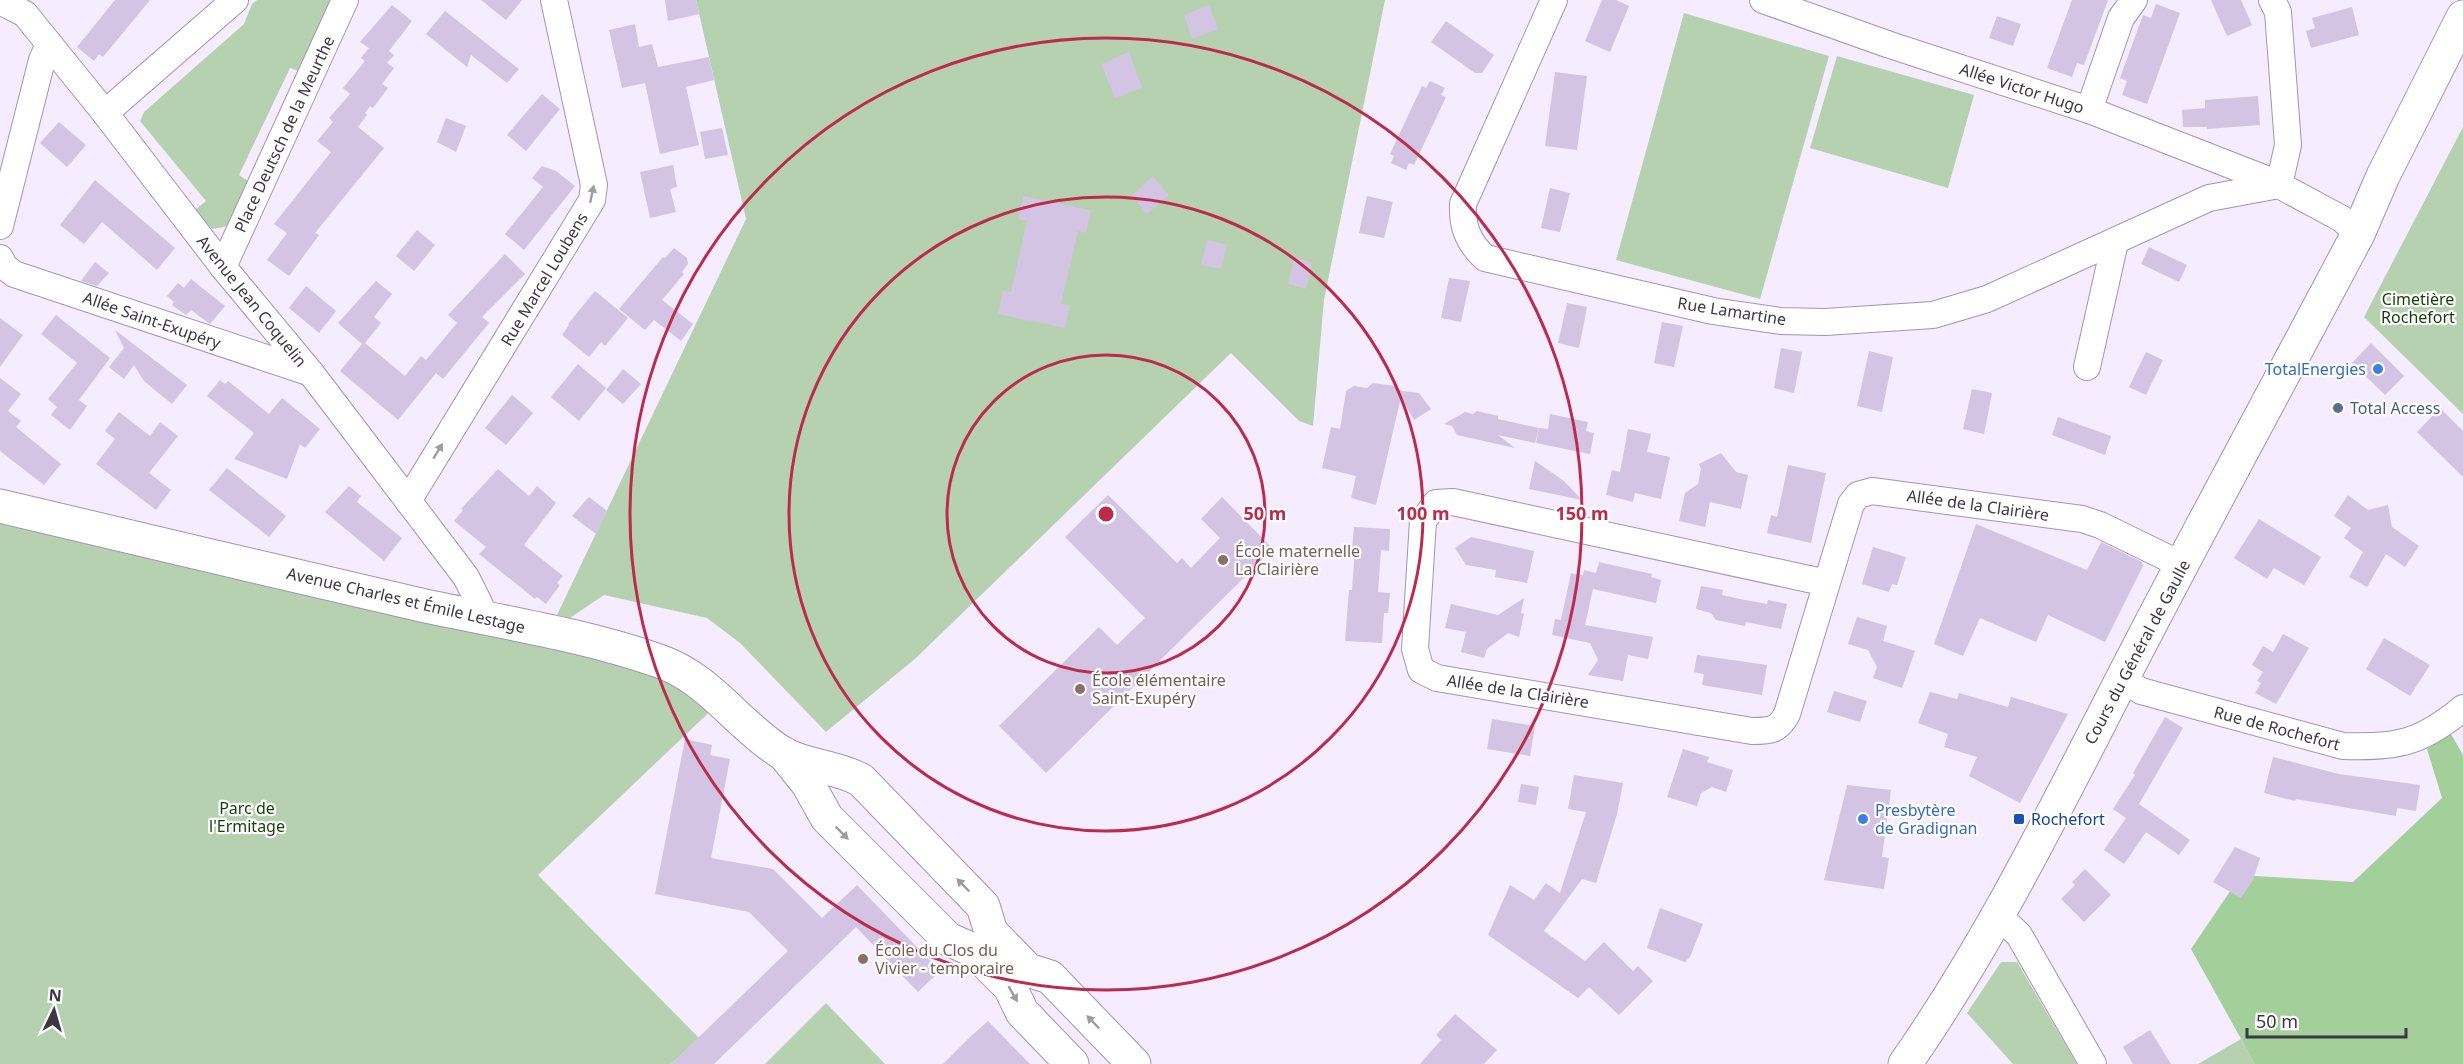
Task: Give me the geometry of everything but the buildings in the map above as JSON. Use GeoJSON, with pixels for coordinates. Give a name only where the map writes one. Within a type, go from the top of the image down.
{"type":"FeatureCollection","features":[{"type":"Feature","properties":{"kind":"street"},"geometry":{"type":"LineString","coordinates":[[105,112],[235,0]]}},
{"type":"Feature","properties":{"kind":"street","name":"Place Deutsch de la Meurthe"},"geometry":{"type":"LineString","coordinates":[[223,267],[345,0]]}},
{"type":"Feature","properties":{"kind":"street","name":"Rue Marcel Loubens"},"geometry":{"type":"LineString","coordinates":[[408,501],[592,200],[594,185],[554,0]]}},
{"type":"Feature","properties":{"kind":"street","name":"Rue Lamartine"},"geometry":{"type":"LineString","coordinates":[[1554,0],[1463,204],[1462,223],[1473,247],[1485,258],[1713,311],[1780,321],[1825,322],[1933,315],[1987,299],[2209,198],[2279,185]]}},
{"type":"Feature","properties":{"kind":"street","name":"Allée Victor Hugo"},"geometry":{"type":"LineString","coordinates":[[1763,0],[1890,45],[2089,110],[2279,185],[2342,219],[2358,234]]}},
{"type":"Feature","properties":{"kind":"street"},"geometry":{"type":"LineString","coordinates":[[2089,110],[2121,18],[2134,0]]}},
{"type":"Feature","properties":{"kind":"street"},"geometry":{"type":"LineString","coordinates":[[2272,0],[2278,12],[2288,145],[2279,185]]}},
{"type":"Feature","properties":{"kind":"street","name":"Avenue Jean Coquelin"},"geometry":{"type":"LineString","coordinates":[[0,1],[25,14],[105,112],[223,267],[311,373],[475,591],[480,605],[479,618]]}},
{"type":"Feature","properties":{"kind":"street","name":"Cours du Général de Gaulle"},"geometry":{"type":"LineString","coordinates":[[1905,1064],[1951,994],[1998,915],[2358,234],[2383,176],[2463,16]]}},
{"type":"Feature","properties":{"kind":"street"},"geometry":{"type":"LineString","coordinates":[[0,226],[42,60],[50,44]]}},
{"type":"Feature","properties":{"kind":"street","name":"Cours du Général de Gaulle"},"geometry":{"type":"LineString","coordinates":[[2358,234],[2398,183],[2463,63]]}},
{"type":"Feature","properties":{"kind":"street"},"geometry":{"type":"LineString","coordinates":[[2086,367],[2115,242]]}},
{"type":"Feature","properties":{"kind":"street","name":"Allée Saint-Exupéry"},"geometry":{"type":"LineString","coordinates":[[0,258],[5,267],[14,274],[311,373]]}},
{"type":"Feature","properties":{"kind":"street","name":"Allée de la Clairière"},"geometry":{"type":"LineString","coordinates":[[1827,583],[1453,502],[1436,503],[1423,521],[1416,649],[1421,670],[1437,678],[1772,732],[1781,725],[1787,714],[1827,583],[1851,504],[1858,495],[1872,491],[2082,519],[2100,525],[2182,565]]}},
{"type":"Feature","properties":{"kind":"street","name":"Avenue Charles et Émile Lestage"},"geometry":{"type":"LineString","coordinates":[[0,506],[479,618],[561,634],[660,661],[700,682],[753,731],[822,780],[848,772],[861,780],[982,905],[991,932],[1028,970],[1050,977],[1134,1064]]}},
{"type":"Feature","properties":{"kind":"street","name":"Rue de Rochefort"},"geometry":{"type":"LineString","coordinates":[[2122,679],[2141,691],[2343,746],[2378,747],[2427,735],[2463,708]]}},
{"type":"Feature","properties":{"kind":"street"},"geometry":{"type":"LineString","coordinates":[[822,780],[827,818],[948,939],[973,950],[1010,987],[1022,1012],[1072,1064]]}},
{"type":"Feature","properties":{"kind":"street"},"geometry":{"type":"LineString","coordinates":[[1998,915],[2019,935],[2093,1064]]}},
{"type":"Feature","properties":{"kind":"green space"},"geometry":{"type":"Polygon","coordinates":[[[257,0],[336,0],[304,73],[290,68],[239,175],[254,185],[241,214],[231,224],[213,229],[202,221],[195,210],[206,201],[140,121],[144,112],[244,24],[252,4],[257,0]]]}},
{"type":"Feature","properties":{"kind":"green space"},"geometry":{"type":"Polygon","coordinates":[[[696,0],[1385,0],[1324,300],[1313,426],[1299,421],[1231,353],[916,658],[826,732],[740,643],[707,618],[604,595],[570,618],[557,615],[746,219],[696,0]]]}},
{"type":"Feature","properties":{"kind":"green space"},"geometry":{"type":"Polygon","coordinates":[[[1684,13],[1829,56],[1760,299],[1616,260],[1684,13]]]}},
{"type":"Feature","properties":{"kind":"green space"},"geometry":{"type":"Polygon","coordinates":[[[1837,56],[1974,95],[1948,188],[1810,148],[1837,56]]]}},
{"type":"Feature","properties":{"kind":"green space","name":"Cimetière Rochefort"},"geometry":{"type":"Polygon","coordinates":[[[2463,127],[2463,414],[2364,317],[2463,127]]]}},
{"type":"Feature","properties":{"kind":"green space","name":"Parc de l'Ermitage"},"geometry":{"type":"Polygon","coordinates":[[[0,506],[516,626],[722,700],[538,875],[699,1038],[671,1064],[0,1064],[0,506]]]}},
{"type":"Feature","properties":{"kind":"green space"},"geometry":{"type":"Polygon","coordinates":[[[2451,734],[2463,755],[2463,1064],[2255,1064],[2191,949],[2241,875],[2353,882],[2442,798],[2427,749],[2451,734]]]}},
{"type":"Feature","properties":{"kind":"green space"},"geometry":{"type":"Polygon","coordinates":[[[2001,962],[2017,962],[2077,1064],[2013,1064],[1967,1013],[2001,962]]]}},
{"type":"Feature","properties":{"kind":"green space"},"geometry":{"type":"Polygon","coordinates":[[[826,1003],[885,1064],[765,1064],[826,1003]]]}},
{"type":"Feature","properties":{"kind":"green space"},"geometry":{"type":"Polygon","coordinates":[[[2241,1039],[2255,1064],[2198,1064],[2241,1039]]]}},
{"type":"Feature","properties":{"kind":"place","name":"TotalEnergies"},"geometry":{"type":"Point","coordinates":[2378,369]}},
{"type":"Feature","properties":{"kind":"place","name":"Total Access"},"geometry":{"type":"Point","coordinates":[2338,408]}},
{"type":"Feature","properties":{"kind":"place","name":"École maternelle La Clairière"},"geometry":{"type":"Point","coordinates":[1223,560]}},
{"type":"Feature","properties":{"kind":"place","name":"École élémentaire Saint-Exupéry"},"geometry":{"type":"Point","coordinates":[1080,689]}},
{"type":"Feature","properties":{"kind":"place","name":"Presbytère de Gradignan"},"geometry":{"type":"Point","coordinates":[1863,819]}},
{"type":"Feature","properties":{"kind":"place","name":"Rochefort"},"geometry":{"type":"Point","coordinates":[2019,819]}},
{"type":"Feature","properties":{"kind":"place","name":"École du Clos du Vivier - temporaire"},"geometry":{"type":"Point","coordinates":[863,959]}}]}
